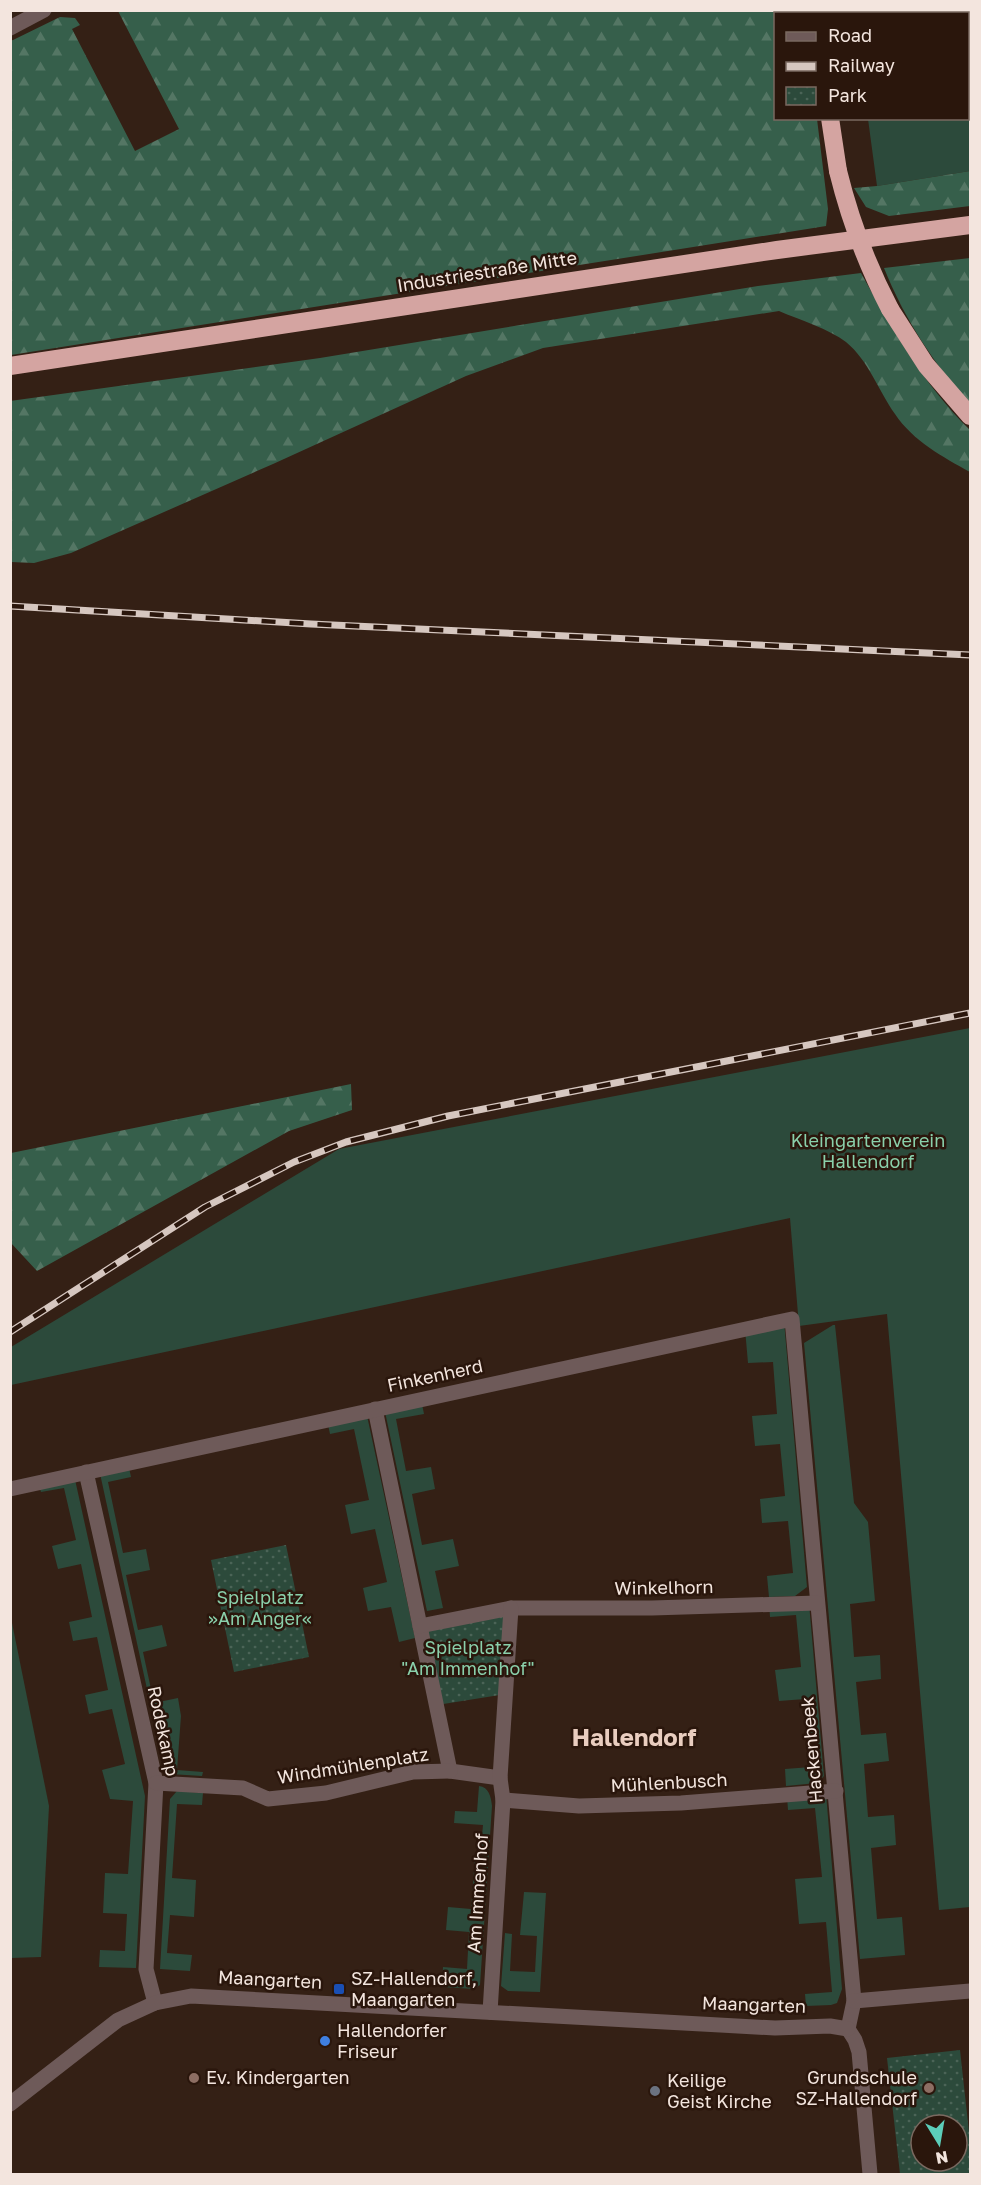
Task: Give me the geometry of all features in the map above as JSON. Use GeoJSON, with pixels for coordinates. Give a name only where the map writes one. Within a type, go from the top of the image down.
{"type":"FeatureCollection","features":[{"type":"Feature","properties":{"kind":"highway"},"geometry":{"type":"LineString","coordinates":[[830,120],[838,171],[863,252],[890,309],[926,364],[970,416]]}},
{"type":"Feature","properties":{"kind":"highway","name":"Industriestraße Mitte"},"geometry":{"type":"LineString","coordinates":[[10,366],[777,250],[970,225]]}},
{"type":"Feature","properties":{"kind":"street"},"geometry":{"type":"LineString","coordinates":[[10,27],[44,10]]}},
{"type":"Feature","properties":{"kind":"street","name":"Finkenherd"},"geometry":{"type":"LineString","coordinates":[[10,1489],[792,1319]]}},
{"type":"Feature","properties":{"kind":"street","name":"Hackenbeek"},"geometry":{"type":"LineString","coordinates":[[792,1319],[854,2001],[848,2029]]}},
{"type":"Feature","properties":{"kind":"street"},"geometry":{"type":"LineString","coordinates":[[375,1409],[450,1771],[500,1778]]}},
{"type":"Feature","properties":{"kind":"street","name":"Rodekamp"},"geometry":{"type":"LineString","coordinates":[[86,1472],[156,1783],[146,1969],[155,2003]]}},
{"type":"Feature","properties":{"kind":"street","name":"Winkelhorn"},"geometry":{"type":"LineString","coordinates":[[511,1608],[652,1608],[817,1603]]}},
{"type":"Feature","properties":{"kind":"street"},"geometry":{"type":"LineString","coordinates":[[420,1626],[511,1608]]}},
{"type":"Feature","properties":{"kind":"street","name":"Am Immenhof"},"geometry":{"type":"LineString","coordinates":[[490,2012],[503,1800],[500,1778],[511,1608]]}},
{"type":"Feature","properties":{"kind":"street","name":"Windmühlenplatz"},"geometry":{"type":"LineString","coordinates":[[156,1783],[243,1788],[267,1799],[326,1792],[413,1772],[450,1771]]}},
{"type":"Feature","properties":{"kind":"street","name":"Mühlenbusch"},"geometry":{"type":"LineString","coordinates":[[503,1800],[590,1806],[681,1803],[836,1791]]}},
{"type":"Feature","properties":{"kind":"street"},"geometry":{"type":"LineString","coordinates":[[854,2001],[970,1991]]}},
{"type":"Feature","properties":{"kind":"street","name":"Maangarten"},"geometry":{"type":"LineString","coordinates":[[10,2104],[118,2020],[155,2003],[191,1996],[775,2028],[830,2026],[848,2029]]}},
{"type":"Feature","properties":{"kind":"street"},"geometry":{"type":"LineString","coordinates":[[848,2029],[859,2052],[870,2175]]}},
{"type":"Feature","properties":{"kind":"green space"},"geometry":{"type":"Polygon","coordinates":[[[868,10],[962,10],[963,12],[868,12],[868,10]]]}},
{"type":"Feature","properties":{"kind":"green space"},"geometry":{"type":"Polygon","coordinates":[[[118,11],[810,11],[774,12],[774,120],[817,120],[828,209],[826,226],[11,355],[11,41],[60,17],[75,18],[80,25],[72,29],[135,151],[179,129],[118,11]]]}},
{"type":"Feature","properties":{"kind":"green space"},"geometry":{"type":"Polygon","coordinates":[[[969,20],[970,171],[877,186],[868,120],[969,120],[969,20]]]}},
{"type":"Feature","properties":{"kind":"green space"},"geometry":{"type":"Polygon","coordinates":[[[970,171],[970,206],[889,216],[866,207],[854,188],[877,186],[970,171]]]}},
{"type":"Feature","properties":{"kind":"green space"},"geometry":{"type":"Polygon","coordinates":[[[970,258],[970,405],[921,341],[892,288],[884,268],[970,258]]]}},
{"type":"Feature","properties":{"kind":"green space"},"geometry":{"type":"Polygon","coordinates":[[[861,273],[923,375],[953,413],[970,430],[970,472],[929,448],[902,424],[861,358],[846,342],[823,329],[779,311],[543,348],[466,376],[71,553],[34,563],[11,562],[10,401],[320,358],[758,286],[861,273]]]}},
{"type":"Feature","properties":{"kind":"green space","name":"Kleingartenverein Hallendorf"},"geometry":{"type":"Polygon","coordinates":[[[970,1028],[970,1907],[939,1910],[887,1314],[799,1326],[790,1218],[11,1385],[11,1347],[339,1149],[970,1028]]]}},
{"type":"Feature","properties":{"kind":"green space"},"geometry":{"type":"Polygon","coordinates":[[[351,1084],[352,1110],[289,1131],[37,1271],[11,1243],[11,1153],[351,1084]]]}},
{"type":"Feature","properties":{"kind":"green space"},"geometry":{"type":"Polygon","coordinates":[[[784,1321],[807,1587],[795,1596],[769,1597],[767,1576],[793,1573],[788,1521],[762,1523],[760,1499],[785,1496],[780,1444],[755,1446],[752,1416],[777,1414],[773,1362],[748,1363],[745,1329],[784,1321]]]}},
{"type":"Feature","properties":{"kind":"green space"},"geometry":{"type":"Polygon","coordinates":[[[835,1325],[854,1503],[868,1522],[875,1601],[850,1604],[854,1657],[880,1655],[881,1679],[856,1682],[861,1735],[886,1733],[889,1761],[864,1764],[868,1817],[894,1815],[896,1845],[871,1848],[877,1919],[902,1917],[905,1955],[860,1959],[804,1343],[835,1325]]]}},
{"type":"Feature","properties":{"kind":"green space"},"geometry":{"type":"Polygon","coordinates":[[[421,1399],[424,1414],[396,1419],[406,1471],[431,1467],[435,1489],[412,1494],[422,1545],[453,1539],[459,1566],[435,1571],[443,1608],[427,1611],[384,1407],[421,1399]]]}},
{"type":"Feature","properties":{"kind":"green space"},"geometry":{"type":"Polygon","coordinates":[[[366,1411],[415,1638],[399,1642],[391,1607],[368,1611],[363,1588],[387,1582],[375,1529],[351,1534],[345,1505],[369,1500],[354,1429],[330,1434],[327,1420],[366,1411]]]}},
{"type":"Feature","properties":{"kind":"green space"},"geometry":{"type":"Polygon","coordinates":[[[128,1463],[131,1477],[108,1482],[123,1553],[146,1549],[150,1570],[126,1575],[138,1630],[162,1625],[167,1646],[143,1652],[154,1703],[178,1698],[181,1716],[177,1770],[203,1772],[202,1776],[170,1774],[166,1769],[167,1729],[165,1722],[154,1721],[99,1469],[128,1463]]]}},
{"type":"Feature","properties":{"kind":"green space"},"geometry":{"type":"Polygon","coordinates":[[[74,1475],[145,1796],[136,1968],[99,1967],[100,1950],[125,1951],[127,1914],[103,1913],[105,1873],[128,1874],[133,1801],[110,1799],[102,1770],[125,1764],[112,1709],[89,1714],[85,1695],[108,1690],[97,1637],[73,1641],[69,1622],[92,1617],[81,1564],[58,1569],[52,1546],[76,1540],[64,1488],[41,1492],[38,1483],[74,1475]]]}},
{"type":"Feature","properties":{"kind":"green space","name":"Spielplatz »Am Anger«"},"geometry":{"type":"Polygon","coordinates":[[[286,1545],[309,1657],[234,1672],[211,1560],[286,1545]]]}},
{"type":"Feature","properties":{"kind":"green space"},"geometry":{"type":"Polygon","coordinates":[[[809,1603],[824,1776],[817,1783],[786,1786],[785,1769],[811,1767],[805,1699],[779,1701],[775,1670],[801,1667],[796,1615],[770,1617],[769,1604],[809,1603]]]}},
{"type":"Feature","properties":{"kind":"green space","name":"Spielplatz \"Am Immenhof\""},"geometry":{"type":"Polygon","coordinates":[[[511,1608],[506,1694],[437,1705],[420,1626],[511,1608]]]}},
{"type":"Feature","properties":{"kind":"green space"},"geometry":{"type":"Polygon","coordinates":[[[10,1613],[49,1806],[41,1957],[11,1958],[10,1613]]]}},
{"type":"Feature","properties":{"kind":"green space"},"geometry":{"type":"Polygon","coordinates":[[[479,1786],[487,1790],[492,1806],[480,1985],[474,1989],[442,1987],[443,1967],[467,1969],[469,1932],[446,1930],[448,1907],[471,1909],[475,1857],[480,1857],[483,1825],[454,1823],[455,1811],[477,1812],[479,1786]]]}},
{"type":"Feature","properties":{"kind":"green space"},"geometry":{"type":"Polygon","coordinates":[[[177,1791],[203,1793],[202,1805],[177,1804],[172,1878],[196,1880],[194,1917],[170,1915],[167,1953],[192,1955],[190,1971],[160,1969],[170,1799],[177,1791]]]}},
{"type":"Feature","properties":{"kind":"green space"},"geometry":{"type":"Polygon","coordinates":[[[826,1793],[842,1989],[837,2003],[806,2006],[805,1994],[832,1992],[826,1922],[799,1924],[795,1879],[822,1877],[815,1808],[788,1810],[787,1796],[826,1793]]]}},
{"type":"Feature","properties":{"kind":"green space"},"geometry":{"type":"Polygon","coordinates":[[[524,1892],[546,1893],[540,1992],[508,1991],[501,1986],[505,1933],[512,1934],[510,1971],[535,1972],[537,1936],[520,1935],[524,1892]]]}},
{"type":"Feature","properties":{"kind":"green space"},"geometry":{"type":"Polygon","coordinates":[[[960,2050],[967,2113],[909,2113],[909,2173],[969,2173],[969,2132],[970,2174],[900,2174],[887,2058],[960,2050]]]}},
{"type":"Feature","properties":{"kind":"railway"},"geometry":{"type":"LineString","coordinates":[[10,606],[311,624],[970,655]]}},
{"type":"Feature","properties":{"kind":"railway"},"geometry":{"type":"LineString","coordinates":[[10,1332],[205,1207],[294,1162],[346,1142],[448,1116],[970,1013]]}},
{"type":"Feature","properties":{"kind":"place","name":"SZ-Hallendorf, Maangarten"},"geometry":{"type":"Point","coordinates":[339,1989]}},
{"type":"Feature","properties":{"kind":"place","name":"Hallendorfer Friseur"},"geometry":{"type":"Point","coordinates":[325,2041]}},
{"type":"Feature","properties":{"kind":"place","name":"Ev. Kindergarten"},"geometry":{"type":"Point","coordinates":[194,2078]}},
{"type":"Feature","properties":{"kind":"place","name":"Grundschule SZ-Hallendorf"},"geometry":{"type":"Point","coordinates":[929,2088]}},
{"type":"Feature","properties":{"kind":"place","name":"Keilige Geist Kirche"},"geometry":{"type":"Point","coordinates":[655,2091]}},
{"type":"Feature","properties":{"kind":"district","name":"Hallendorf"},"geometry":{"type":"Point","coordinates":[634,1738]}}]}
